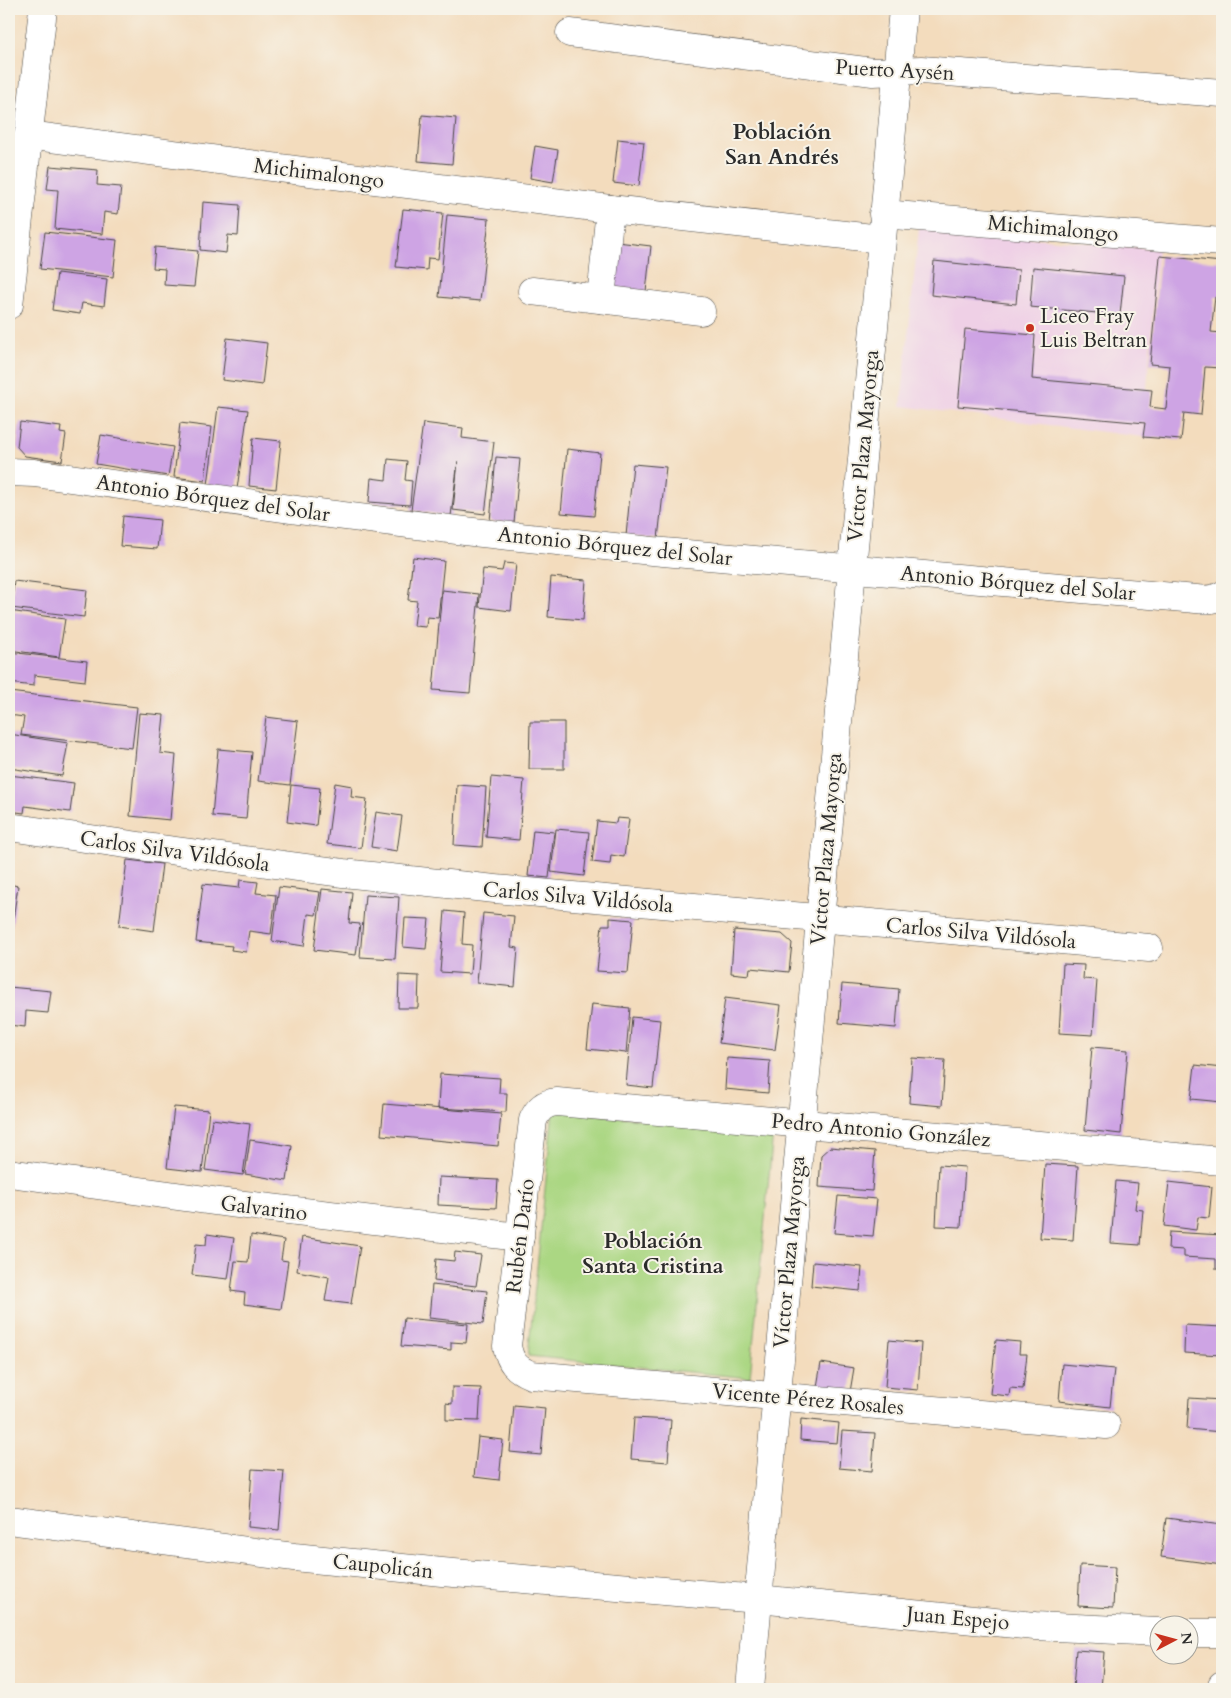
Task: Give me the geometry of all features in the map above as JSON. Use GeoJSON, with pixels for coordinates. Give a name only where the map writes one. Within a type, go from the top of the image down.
{"type":"FeatureCollection","features":[{"type":"Feature","properties":{"kind":"street"},"geometry":{"type":"LineString","coordinates":[[9,305],[12,254],[43,9]]}},
{"type":"Feature","properties":{"kind":"street","name":"Víctor Plaza Mayorga"},"geometry":{"type":"LineString","coordinates":[[750,1689],[853,569],[902,9]]}},
{"type":"Feature","properties":{"kind":"street","name":"Puerto Aysén"},"geometry":{"type":"LineString","coordinates":[[570,33],[873,72],[921,70],[1222,93]]}},
{"type":"Feature","properties":{"kind":"street","name":"Michimalongo"},"geometry":{"type":"LineString","coordinates":[[28,135],[328,175],[610,209],[882,226],[1222,242]]}},
{"type":"Feature","properties":{"kind":"street"},"geometry":{"type":"LineString","coordinates":[[601,299],[610,209]]}},
{"type":"Feature","properties":{"kind":"street"},"geometry":{"type":"LineString","coordinates":[[532,291],[702,311]]}},
{"type":"Feature","properties":{"kind":"street","name":"Antonio Bórquez del Solar"},"geometry":{"type":"LineString","coordinates":[[9,472],[34,473],[293,510],[472,532],[652,551],[1207,600],[1222,595]]}},
{"type":"Feature","properties":{"kind":"street","name":"Carlos Silva Vildósola"},"geometry":{"type":"LineString","coordinates":[[9,827],[362,875],[647,904],[1149,948]]}},
{"type":"Feature","properties":{"kind":"street","name":"Pedro Antonio González"},"geometry":{"type":"LineString","coordinates":[[541,1107],[549,1102],[557,1102],[1222,1161]]}},
{"type":"Feature","properties":{"kind":"street","name":"Rubén Darío"},"geometry":{"type":"LineString","coordinates":[[514,1365],[509,1356],[507,1346],[533,1120],[541,1107]]}},
{"type":"Feature","properties":{"kind":"street","name":"Galvarino"},"geometry":{"type":"LineString","coordinates":[[9,1173],[248,1206],[520,1237]]}},
{"type":"Feature","properties":{"kind":"street","name":"Vicente Pérez Rosales"},"geometry":{"type":"LineString","coordinates":[[514,1365],[521,1371],[531,1374],[1106,1425]]}},
{"type":"Feature","properties":{"kind":"street","name":"Caupolicán"},"geometry":{"type":"LineString","coordinates":[[9,1520],[304,1558],[442,1572],[758,1599]]}},
{"type":"Feature","properties":{"kind":"street","name":"Juan Espejo"},"geometry":{"type":"LineString","coordinates":[[758,1599],[1035,1626],[1148,1632]]}},
{"type":"Feature","properties":{"kind":"street"},"geometry":{"type":"LineString","coordinates":[[1198,1633],[1222,1633]]}},
{"type":"Feature","properties":{"kind":"street"},"geometry":{"type":"LineString","coordinates":[[1221,1689],[1222,1685]]}},
{"type":"Feature","properties":{"kind":"shaded area","name":"Liceo Fray Luis Beltran"},"geometry":{"type":"Polygon","coordinates":[[[919,228],[1158,249],[1143,437],[901,406],[919,228]]]}},
{"type":"Feature","properties":{"kind":"green space"},"geometry":{"type":"Polygon","coordinates":[[[553,1110],[773,1133],[750,1378],[528,1356],[553,1110]]]}},
{"type":"Feature","properties":{"kind":"building"},"geometry":{"type":"Polygon","coordinates":[[[422,115],[456,118],[452,164],[418,161],[422,115]]]}},
{"type":"Feature","properties":{"kind":"building"},"geometry":{"type":"Polygon","coordinates":[[[618,139],[644,142],[639,186],[613,183],[618,139]]]}},
{"type":"Feature","properties":{"kind":"building"},"geometry":{"type":"Polygon","coordinates":[[[535,146],[558,150],[553,182],[530,178],[535,146]]]}},
{"type":"Feature","properties":{"kind":"building"},"geometry":{"type":"Polygon","coordinates":[[[50,166],[98,170],[97,185],[121,187],[118,214],[104,212],[102,234],[55,229],[58,190],[47,189],[50,166]]]}},
{"type":"Feature","properties":{"kind":"building"},"geometry":{"type":"Polygon","coordinates":[[[203,202],[240,205],[238,236],[228,235],[226,253],[200,250],[203,202]]]}},
{"type":"Feature","properties":{"kind":"building"},"geometry":{"type":"Polygon","coordinates":[[[403,209],[443,213],[438,259],[428,258],[427,270],[396,267],[403,209]]]}},
{"type":"Feature","properties":{"kind":"building"},"geometry":{"type":"Polygon","coordinates":[[[447,215],[489,219],[480,301],[439,297],[447,215]]]}},
{"type":"Feature","properties":{"kind":"building"},"geometry":{"type":"Polygon","coordinates":[[[45,232],[117,240],[113,277],[40,269],[45,232]]]}},
{"type":"Feature","properties":{"kind":"building"},"geometry":{"type":"Polygon","coordinates":[[[617,242],[651,246],[646,292],[612,288],[617,242]]]}},
{"type":"Feature","properties":{"kind":"building"},"geometry":{"type":"Polygon","coordinates":[[[155,247],[198,251],[194,287],[164,285],[165,269],[153,268],[155,247]]]}},
{"type":"Feature","properties":{"kind":"building"},"geometry":{"type":"Polygon","coordinates":[[[1160,256],[1222,262],[1222,297],[1215,297],[1211,332],[1222,333],[1221,368],[1205,367],[1201,415],[1184,413],[1181,440],[1143,437],[1145,423],[958,406],[965,329],[1035,335],[1032,379],[1152,390],[1150,407],[1166,409],[1170,366],[1150,364],[1160,256]]]}},
{"type":"Feature","properties":{"kind":"building"},"geometry":{"type":"Polygon","coordinates":[[[934,261],[1019,270],[1016,304],[931,295],[934,261]]]}},
{"type":"Feature","properties":{"kind":"building"},"geometry":{"type":"Polygon","coordinates":[[[1033,267],[1124,276],[1120,315],[1030,307],[1033,267]]]}},
{"type":"Feature","properties":{"kind":"building"},"geometry":{"type":"Polygon","coordinates":[[[57,273],[107,279],[104,306],[82,303],[80,314],[52,310],[57,273]]]}},
{"type":"Feature","properties":{"kind":"building"},"geometry":{"type":"Polygon","coordinates":[[[227,338],[267,343],[262,385],[222,380],[227,338]]]}},
{"type":"Feature","properties":{"kind":"building"},"geometry":{"type":"Polygon","coordinates":[[[218,407],[248,410],[237,489],[208,485],[218,407]]]}},
{"type":"Feature","properties":{"kind":"building"},"geometry":{"type":"Polygon","coordinates":[[[20,422],[61,427],[60,433],[66,434],[62,461],[25,456],[17,447],[20,422]]]}},
{"type":"Feature","properties":{"kind":"building"},"geometry":{"type":"Polygon","coordinates":[[[180,423],[212,427],[205,481],[174,477],[180,423]]]}},
{"type":"Feature","properties":{"kind":"building"},"geometry":{"type":"Polygon","coordinates":[[[423,423],[463,428],[462,438],[494,442],[485,514],[453,510],[458,461],[451,516],[411,510],[423,423]]]}},
{"type":"Feature","properties":{"kind":"building"},"geometry":{"type":"Polygon","coordinates":[[[101,435],[173,447],[168,476],[96,464],[101,435]]]}},
{"type":"Feature","properties":{"kind":"building"},"geometry":{"type":"Polygon","coordinates":[[[253,438],[281,441],[276,489],[249,486],[253,438]]]}},
{"type":"Feature","properties":{"kind":"building"},"geometry":{"type":"Polygon","coordinates":[[[567,449],[600,453],[594,516],[561,513],[567,449]]]}},
{"type":"Feature","properties":{"kind":"building"},"geometry":{"type":"Polygon","coordinates":[[[496,457],[520,459],[514,523],[490,521],[496,457]]]}},
{"type":"Feature","properties":{"kind":"building"},"geometry":{"type":"Polygon","coordinates":[[[388,459],[407,461],[405,480],[412,481],[410,505],[369,502],[371,478],[386,480],[388,459]]]}},
{"type":"Feature","properties":{"kind":"building"},"geometry":{"type":"Polygon","coordinates":[[[633,464],[666,467],[658,539],[626,536],[633,464]]]}},
{"type":"Feature","properties":{"kind":"building"},"geometry":{"type":"Polygon","coordinates":[[[123,516],[160,520],[157,549],[120,546],[123,516]]]}},
{"type":"Feature","properties":{"kind":"building"},"geometry":{"type":"Polygon","coordinates":[[[413,557],[444,561],[438,618],[427,617],[426,627],[414,626],[417,601],[408,600],[413,557]]]}},
{"type":"Feature","properties":{"kind":"building"},"geometry":{"type":"Polygon","coordinates":[[[504,563],[516,564],[511,611],[479,607],[483,569],[502,571],[504,563]]]}},
{"type":"Feature","properties":{"kind":"building"},"geometry":{"type":"Polygon","coordinates":[[[551,577],[586,580],[583,620],[548,617],[551,577]]]}},
{"type":"Feature","properties":{"kind":"building"},"geometry":{"type":"Polygon","coordinates":[[[14,581],[87,590],[84,617],[11,608],[14,581]]]}},
{"type":"Feature","properties":{"kind":"building"},"geometry":{"type":"Polygon","coordinates":[[[442,590],[479,594],[470,693],[433,690],[442,590]]]}},
{"type":"Feature","properties":{"kind":"building"},"geometry":{"type":"Polygon","coordinates":[[[9,611],[65,619],[59,657],[9,650],[9,611]]]}},
{"type":"Feature","properties":{"kind":"building"},"geometry":{"type":"Polygon","coordinates":[[[9,652],[87,661],[85,681],[34,675],[34,686],[9,683],[9,652]]]}},
{"type":"Feature","properties":{"kind":"building"},"geometry":{"type":"Polygon","coordinates":[[[9,692],[137,707],[132,748],[21,735],[24,717],[9,715],[9,692]]]}},
{"type":"Feature","properties":{"kind":"building"},"geometry":{"type":"Polygon","coordinates":[[[139,713],[164,715],[160,753],[176,755],[170,820],[130,816],[139,713]]]}},
{"type":"Feature","properties":{"kind":"building"},"geometry":{"type":"Polygon","coordinates":[[[266,717],[298,721],[290,785],[258,781],[266,717]]]}},
{"type":"Feature","properties":{"kind":"building"},"geometry":{"type":"Polygon","coordinates":[[[530,722],[564,722],[564,769],[529,769],[530,722]]]}},
{"type":"Feature","properties":{"kind":"building"},"geometry":{"type":"Polygon","coordinates":[[[9,734],[68,743],[62,776],[9,768],[9,734]]]}},
{"type":"Feature","properties":{"kind":"building"},"geometry":{"type":"Polygon","coordinates":[[[218,749],[252,752],[246,819],[212,816],[218,749]]]}},
{"type":"Feature","properties":{"kind":"building"},"geometry":{"type":"Polygon","coordinates":[[[9,775],[74,783],[70,812],[25,806],[24,813],[9,811],[9,775]]]}},
{"type":"Feature","properties":{"kind":"building"},"geometry":{"type":"Polygon","coordinates":[[[491,777],[524,780],[519,840],[486,837],[491,777]]]}},
{"type":"Feature","properties":{"kind":"building"},"geometry":{"type":"Polygon","coordinates":[[[335,783],[352,786],[351,797],[367,799],[361,848],[327,844],[335,783]]]}},
{"type":"Feature","properties":{"kind":"building"},"geometry":{"type":"Polygon","coordinates":[[[291,785],[320,788],[316,826],[287,822],[291,785]]]}},
{"type":"Feature","properties":{"kind":"building"},"geometry":{"type":"Polygon","coordinates":[[[457,785],[486,787],[482,847],[454,845],[457,785]]]}},
{"type":"Feature","properties":{"kind":"building"},"geometry":{"type":"Polygon","coordinates":[[[376,812],[402,816],[397,851],[371,847],[376,812]]]}},
{"type":"Feature","properties":{"kind":"building"},"geometry":{"type":"Polygon","coordinates":[[[617,818],[629,819],[624,857],[611,855],[610,864],[592,862],[597,821],[616,823],[617,818]]]}},
{"type":"Feature","properties":{"kind":"building"},"geometry":{"type":"Polygon","coordinates":[[[556,829],[589,832],[584,876],[551,872],[556,829]]]}},
{"type":"Feature","properties":{"kind":"building"},"geometry":{"type":"Polygon","coordinates":[[[533,830],[554,832],[549,878],[528,876],[533,830]]]}},
{"type":"Feature","properties":{"kind":"building"},"geometry":{"type":"Polygon","coordinates":[[[127,860],[162,864],[154,931],[119,926],[127,860]]]}},
{"type":"Feature","properties":{"kind":"building"},"geometry":{"type":"Polygon","coordinates":[[[240,880],[258,882],[256,893],[276,895],[271,934],[249,931],[246,952],[231,950],[232,946],[196,942],[203,884],[239,888],[240,880]]]}},
{"type":"Feature","properties":{"kind":"building"},"geometry":{"type":"Polygon","coordinates":[[[9,884],[18,886],[12,926],[9,926],[9,884]]]}},
{"type":"Feature","properties":{"kind":"building"},"geometry":{"type":"Polygon","coordinates":[[[279,887],[320,892],[316,915],[308,914],[304,946],[272,941],[279,887]]]}},
{"type":"Feature","properties":{"kind":"building"},"geometry":{"type":"Polygon","coordinates":[[[322,889],[352,892],[349,923],[360,924],[356,955],[314,950],[322,889]]]}},
{"type":"Feature","properties":{"kind":"building"},"geometry":{"type":"Polygon","coordinates":[[[365,895],[399,897],[395,959],[360,957],[365,895]]]}},
{"type":"Feature","properties":{"kind":"building"},"geometry":{"type":"Polygon","coordinates":[[[445,911],[464,913],[462,944],[472,945],[470,974],[440,972],[445,911]]]}},
{"type":"Feature","properties":{"kind":"building"},"geometry":{"type":"Polygon","coordinates":[[[483,913],[514,916],[511,947],[518,948],[515,987],[477,983],[483,913]]]}},
{"type":"Feature","properties":{"kind":"building"},"geometry":{"type":"Polygon","coordinates":[[[405,918],[429,919],[426,949],[403,947],[405,918]]]}},
{"type":"Feature","properties":{"kind":"building"},"geometry":{"type":"Polygon","coordinates":[[[610,918],[633,920],[628,973],[597,971],[602,925],[610,925],[610,918]]]}},
{"type":"Feature","properties":{"kind":"building"},"geometry":{"type":"Polygon","coordinates":[[[734,930],[782,934],[792,943],[789,972],[750,968],[749,975],[731,973],[734,930]]]}},
{"type":"Feature","properties":{"kind":"building"},"geometry":{"type":"Polygon","coordinates":[[[1063,964],[1084,965],[1083,979],[1097,980],[1093,1035],[1059,1033],[1063,964]]]}},
{"type":"Feature","properties":{"kind":"building"},"geometry":{"type":"Polygon","coordinates":[[[399,975],[419,976],[418,1008],[398,1008],[399,975]]]}},
{"type":"Feature","properties":{"kind":"building"},"geometry":{"type":"Polygon","coordinates":[[[842,984],[899,989],[896,1028],[839,1023],[842,984]]]}},
{"type":"Feature","properties":{"kind":"building"},"geometry":{"type":"Polygon","coordinates":[[[9,987],[51,991],[48,1013],[26,1011],[25,1027],[9,1025],[9,987]]]}},
{"type":"Feature","properties":{"kind":"building"},"geometry":{"type":"Polygon","coordinates":[[[725,998],[781,1005],[775,1050],[719,1043],[725,998]]]}},
{"type":"Feature","properties":{"kind":"building"},"geometry":{"type":"Polygon","coordinates":[[[592,1004],[630,1008],[626,1053],[587,1049],[592,1004]]]}},
{"type":"Feature","properties":{"kind":"building"},"geometry":{"type":"Polygon","coordinates":[[[632,1017],[660,1020],[653,1088],[626,1085],[632,1017]]]}},
{"type":"Feature","properties":{"kind":"building"},"geometry":{"type":"Polygon","coordinates":[[[1092,1047],[1128,1050],[1121,1134],[1085,1130],[1092,1047]]]}},
{"type":"Feature","properties":{"kind":"building"},"geometry":{"type":"Polygon","coordinates":[[[727,1058],[770,1061],[768,1093],[725,1089],[727,1058]]]}},
{"type":"Feature","properties":{"kind":"building"},"geometry":{"type":"Polygon","coordinates":[[[912,1058],[945,1060],[942,1106],[909,1103],[912,1058]]]}},
{"type":"Feature","properties":{"kind":"building"},"geometry":{"type":"Polygon","coordinates":[[[1195,1065],[1222,1068],[1222,1102],[1191,1099],[1195,1065]]]}},
{"type":"Feature","properties":{"kind":"building"},"geometry":{"type":"Polygon","coordinates":[[[440,1074],[500,1078],[499,1093],[507,1093],[506,1112],[438,1108],[440,1074]]]}},
{"type":"Feature","properties":{"kind":"building"},"geometry":{"type":"Polygon","coordinates":[[[384,1104],[501,1114],[498,1146],[381,1135],[384,1104]]]}},
{"type":"Feature","properties":{"kind":"building"},"geometry":{"type":"Polygon","coordinates":[[[174,1107],[209,1110],[202,1172],[167,1168],[174,1107]]]}},
{"type":"Feature","properties":{"kind":"building"},"geometry":{"type":"Polygon","coordinates":[[[212,1119],[250,1124],[243,1175],[205,1170],[212,1119]]]}},
{"type":"Feature","properties":{"kind":"building"},"geometry":{"type":"Polygon","coordinates":[[[250,1140],[292,1146],[287,1181],[245,1174],[250,1140]]]}},
{"type":"Feature","properties":{"kind":"building"},"geometry":{"type":"Polygon","coordinates":[[[830,1147],[875,1151],[872,1191],[819,1187],[821,1155],[830,1147]]]}},
{"type":"Feature","properties":{"kind":"building"},"geometry":{"type":"Polygon","coordinates":[[[1045,1164],[1078,1166],[1073,1240],[1040,1238],[1045,1164]]]}},
{"type":"Feature","properties":{"kind":"building"},"geometry":{"type":"Polygon","coordinates":[[[939,1165],[965,1167],[961,1227],[936,1226],[939,1165]]]}},
{"type":"Feature","properties":{"kind":"building"},"geometry":{"type":"Polygon","coordinates":[[[439,1177],[498,1180],[496,1208],[438,1205],[439,1177]]]}},
{"type":"Feature","properties":{"kind":"building"},"geometry":{"type":"Polygon","coordinates":[[[1116,1181],[1138,1183],[1135,1209],[1143,1210],[1140,1245],[1111,1243],[1116,1181]]]}},
{"type":"Feature","properties":{"kind":"building"},"geometry":{"type":"Polygon","coordinates":[[[1169,1182],[1212,1187],[1209,1218],[1198,1217],[1196,1230],[1164,1226],[1169,1182]]]}},
{"type":"Feature","properties":{"kind":"building"},"geometry":{"type":"Polygon","coordinates":[[[838,1196],[877,1199],[873,1236],[834,1233],[838,1196]]]}},
{"type":"Feature","properties":{"kind":"building"},"geometry":{"type":"Polygon","coordinates":[[[1169,1232],[1222,1235],[1222,1270],[1216,1269],[1216,1259],[1184,1257],[1184,1250],[1168,1249],[1169,1232]]]}},
{"type":"Feature","properties":{"kind":"building"},"geometry":{"type":"Polygon","coordinates":[[[207,1234],[234,1238],[228,1279],[192,1275],[196,1244],[206,1245],[207,1234]]]}},
{"type":"Feature","properties":{"kind":"building"},"geometry":{"type":"Polygon","coordinates":[[[251,1235],[284,1240],[281,1260],[288,1261],[281,1309],[244,1304],[245,1293],[231,1291],[235,1261],[248,1262],[251,1235]]]}},
{"type":"Feature","properties":{"kind":"building"},"geometry":{"type":"Polygon","coordinates":[[[302,1237],[360,1246],[351,1304],[325,1301],[329,1277],[297,1271],[302,1237]]]}},
{"type":"Feature","properties":{"kind":"building"},"geometry":{"type":"Polygon","coordinates":[[[455,1252],[481,1255],[476,1286],[434,1281],[436,1259],[454,1261],[455,1252]]]}},
{"type":"Feature","properties":{"kind":"building"},"geometry":{"type":"Polygon","coordinates":[[[813,1262],[862,1267],[860,1291],[811,1286],[813,1262]]]}},
{"type":"Feature","properties":{"kind":"building"},"geometry":{"type":"Polygon","coordinates":[[[432,1285],[487,1291],[483,1324],[429,1318],[432,1285]]]}},
{"type":"Feature","properties":{"kind":"building"},"geometry":{"type":"Polygon","coordinates":[[[404,1318],[468,1324],[466,1343],[451,1342],[451,1350],[401,1346],[404,1318]]]}},
{"type":"Feature","properties":{"kind":"building"},"geometry":{"type":"Polygon","coordinates":[[[1185,1325],[1222,1327],[1222,1355],[1184,1353],[1185,1325]]]}},
{"type":"Feature","properties":{"kind":"building"},"geometry":{"type":"Polygon","coordinates":[[[889,1340],[921,1343],[918,1390],[885,1387],[889,1340]]]}},
{"type":"Feature","properties":{"kind":"building"},"geometry":{"type":"Polygon","coordinates":[[[996,1340],[1020,1342],[1019,1354],[1027,1354],[1023,1389],[1010,1388],[1009,1396],[990,1394],[996,1340]]]}},
{"type":"Feature","properties":{"kind":"building"},"geometry":{"type":"Polygon","coordinates":[[[821,1363],[854,1368],[850,1392],[817,1387],[821,1363]]]}},
{"type":"Feature","properties":{"kind":"building"},"geometry":{"type":"Polygon","coordinates":[[[1062,1364],[1114,1369],[1110,1407],[1059,1401],[1062,1364]]]}},
{"type":"Feature","properties":{"kind":"building"},"geometry":{"type":"Polygon","coordinates":[[[452,1387],[481,1388],[479,1421],[446,1420],[446,1403],[452,1404],[452,1387]]]}},
{"type":"Feature","properties":{"kind":"building"},"geometry":{"type":"Polygon","coordinates":[[[1189,1398],[1222,1400],[1222,1432],[1187,1429],[1189,1398]]]}},
{"type":"Feature","properties":{"kind":"building"},"geometry":{"type":"Polygon","coordinates":[[[514,1405],[545,1408],[541,1455],[510,1452],[514,1405]]]}},
{"type":"Feature","properties":{"kind":"building"},"geometry":{"type":"Polygon","coordinates":[[[634,1418],[671,1420],[668,1462],[631,1459],[634,1418]]]}},
{"type":"Feature","properties":{"kind":"building"},"geometry":{"type":"Polygon","coordinates":[[[801,1419],[839,1423],[837,1443],[800,1440],[801,1419]]]}},
{"type":"Feature","properties":{"kind":"building"},"geometry":{"type":"Polygon","coordinates":[[[842,1431],[875,1433],[872,1471],[839,1468],[842,1431]]]}},
{"type":"Feature","properties":{"kind":"building"},"geometry":{"type":"Polygon","coordinates":[[[478,1437],[503,1440],[499,1480],[474,1477],[478,1437]]]}},
{"type":"Feature","properties":{"kind":"building"},"geometry":{"type":"Polygon","coordinates":[[[252,1469],[284,1471],[279,1530],[248,1527],[252,1469]]]}},
{"type":"Feature","properties":{"kind":"building"},"geometry":{"type":"Polygon","coordinates":[[[1166,1518],[1222,1525],[1222,1565],[1161,1557],[1166,1518]]]}},
{"type":"Feature","properties":{"kind":"building"},"geometry":{"type":"Polygon","coordinates":[[[1080,1565],[1115,1567],[1113,1608],[1078,1606],[1080,1565]]]}},
{"type":"Feature","properties":{"kind":"building"},"geometry":{"type":"Polygon","coordinates":[[[1076,1650],[1104,1652],[1101,1689],[1073,1689],[1076,1650]]]}},
{"type":"Feature","properties":{"kind":"place","name":"Liceo Fray Luis Beltran"},"geometry":{"type":"Point","coordinates":[1030,328]}},
{"type":"Feature","properties":{"kind":"district","name":"Población San Andrés"},"geometry":{"type":"Point","coordinates":[782,144]}},
{"type":"Feature","properties":{"kind":"district","name":"Población Santa Cristina"},"geometry":{"type":"Point","coordinates":[653,1252]}}]}
